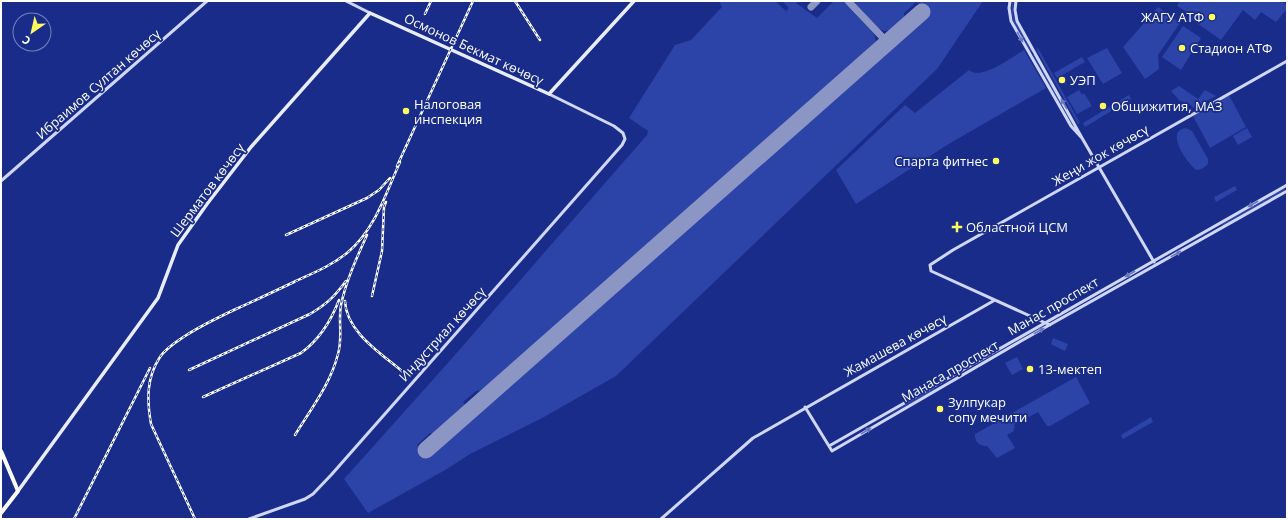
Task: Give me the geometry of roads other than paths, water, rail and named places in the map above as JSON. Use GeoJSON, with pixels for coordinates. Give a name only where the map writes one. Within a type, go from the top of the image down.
{"type":"FeatureCollection","features":[{"type":"Feature","properties":{"kind":"highway"},"geometry":{"type":"LineString","coordinates":[[1,451],[18,491]]}},
{"type":"Feature","properties":{"kind":"highway","name":"Шерматов көчөсү"},"geometry":{"type":"LineString","coordinates":[[1,513],[18,491]]}},
{"type":"Feature","properties":{"kind":"main road","name":"Ибраимов Султан көчөсү"},"geometry":{"type":"LineString","coordinates":[[1,181],[207,1]]}},
{"type":"Feature","properties":{"kind":"main road","name":"Осмонов Бекмат көчөсү"},"geometry":{"type":"LineString","coordinates":[[346,1],[549,94]]}},
{"type":"Feature","properties":{"kind":"main road"},"geometry":{"type":"LineString","coordinates":[[549,94],[634,1]]}},
{"type":"Feature","properties":{"kind":"main road"},"geometry":{"type":"LineString","coordinates":[[1010,1],[1009,8],[1011,21],[1071,126],[1082,138]]}},
{"type":"Feature","properties":{"kind":"main road"},"geometry":{"type":"LineString","coordinates":[[1016,1],[1015,16],[1082,138],[1154,260],[1155,266]]}},
{"type":"Feature","properties":{"kind":"main road","name":"Шерматов көчөсү"},"geometry":{"type":"LineString","coordinates":[[18,491],[158,298],[178,245],[207,204],[251,147],[370,13]]}},
{"type":"Feature","properties":{"kind":"main road"},"geometry":{"type":"LineString","coordinates":[[1030,55],[1035,52]]}},
{"type":"Feature","properties":{"kind":"main road","name":"Жеңи жок көчөсү"},"geometry":{"type":"LineString","coordinates":[[995,300],[931,271],[930,268],[932,263],[1099,166],[1287,61]]}},
{"type":"Feature","properties":{"kind":"main road","name":"Индустриал көчөсү"},"geometry":{"type":"LineString","coordinates":[[249,519],[301,501],[313,494],[617,153],[625,139],[623,133],[614,126],[549,94]]}},
{"type":"Feature","properties":{"kind":"main road","name":"Манас проспект"},"geometry":{"type":"LineString","coordinates":[[829,446],[1287,185]]}},
{"type":"Feature","properties":{"kind":"main road","name":"Манаса проспект"},"geometry":{"type":"LineString","coordinates":[[829,446],[832,451],[1005,350],[1287,191]]}},
{"type":"Feature","properties":{"kind":"main road"},"geometry":{"type":"LineString","coordinates":[[1114,283],[1116,288]]}},
{"type":"Feature","properties":{"kind":"main road"},"geometry":{"type":"LineString","coordinates":[[995,300],[1050,325]]}},
{"type":"Feature","properties":{"kind":"main road","name":"Жамашева көчөсү"},"geometry":{"type":"LineString","coordinates":[[661,519],[753,438],[995,300]]}},
{"type":"Feature","properties":{"kind":"main road"},"geometry":{"type":"LineString","coordinates":[[1082,301],[1085,305]]}},
{"type":"Feature","properties":{"kind":"main road"},"geometry":{"type":"LineString","coordinates":[[1019,337],[1022,341]]}},
{"type":"Feature","properties":{"kind":"main road"},"geometry":{"type":"LineString","coordinates":[[1003,346],[1005,350]]}},
{"type":"Feature","properties":{"kind":"main road"},"geometry":{"type":"LineString","coordinates":[[972,364],[975,368]]}},
{"type":"Feature","properties":{"kind":"main road"},"geometry":{"type":"LineString","coordinates":[[805,407],[829,446]]}},
{"type":"Feature","properties":{"kind":"railway"},"geometry":{"type":"LineString","coordinates":[[425,14],[431,1]]}},
{"type":"Feature","properties":{"kind":"railway"},"geometry":{"type":"LineString","coordinates":[[397,166],[473,1]]}},
{"type":"Feature","properties":{"kind":"railway"},"geometry":{"type":"LineString","coordinates":[[515,1],[540,40]]}},
{"type":"Feature","properties":{"kind":"railway"},"geometry":{"type":"LineString","coordinates":[[195,519],[151,424],[148,398],[150,381],[155,365],[171,345],[198,328],[322,269],[347,253],[357,244],[379,210],[400,162]]}},
{"type":"Feature","properties":{"kind":"railway"},"geometry":{"type":"LineString","coordinates":[[286,235],[367,198],[379,190],[390,178]]}},
{"type":"Feature","properties":{"kind":"railway"},"geometry":{"type":"LineString","coordinates":[[372,296],[382,251],[384,207],[386,202]]}},
{"type":"Feature","properties":{"kind":"railway"},"geometry":{"type":"LineString","coordinates":[[295,435],[326,386],[335,365],[339,348],[340,311],[343,296],[352,269],[367,235]]}},
{"type":"Feature","properties":{"kind":"railway"},"geometry":{"type":"LineString","coordinates":[[189,370],[310,314],[330,299],[346,281]]}},
{"type":"Feature","properties":{"kind":"railway"},"geometry":{"type":"LineString","coordinates":[[203,397],[301,353],[324,330],[339,300]]}},
{"type":"Feature","properties":{"kind":"railway"},"geometry":{"type":"LineString","coordinates":[[345,301],[347,312],[358,332],[376,350],[403,372]]}},
{"type":"Feature","properties":{"kind":"railway"},"geometry":{"type":"LineString","coordinates":[[74,519],[150,368]]}},
{"type":"Feature","properties":{"kind":"place","name":"ЖАГУ АТФ"},"geometry":{"type":"Point","coordinates":[1212,17]}},
{"type":"Feature","properties":{"kind":"place","name":"Стадион АТФ"},"geometry":{"type":"Point","coordinates":[1182,48]}},
{"type":"Feature","properties":{"kind":"place","name":"УЭП"},"geometry":{"type":"Point","coordinates":[1062,80]}},
{"type":"Feature","properties":{"kind":"place","name":"Общижития, МАЗ"},"geometry":{"type":"Point","coordinates":[1103,106]}},
{"type":"Feature","properties":{"kind":"place","name":"Налоговая инспекция"},"geometry":{"type":"Point","coordinates":[406,111]}},
{"type":"Feature","properties":{"kind":"place","name":"Спарта фитнес"},"geometry":{"type":"Point","coordinates":[996,161]}},
{"type":"Feature","properties":{"kind":"place","name":"Областной ЦСМ"},"geometry":{"type":"Point","coordinates":[957,227]}},
{"type":"Feature","properties":{"kind":"place","name":"13-мектеп"},"geometry":{"type":"Point","coordinates":[1030,369]}},
{"type":"Feature","properties":{"kind":"place","name":"Зулпукар сопу мечити"},"geometry":{"type":"Point","coordinates":[940,409]}}]}
